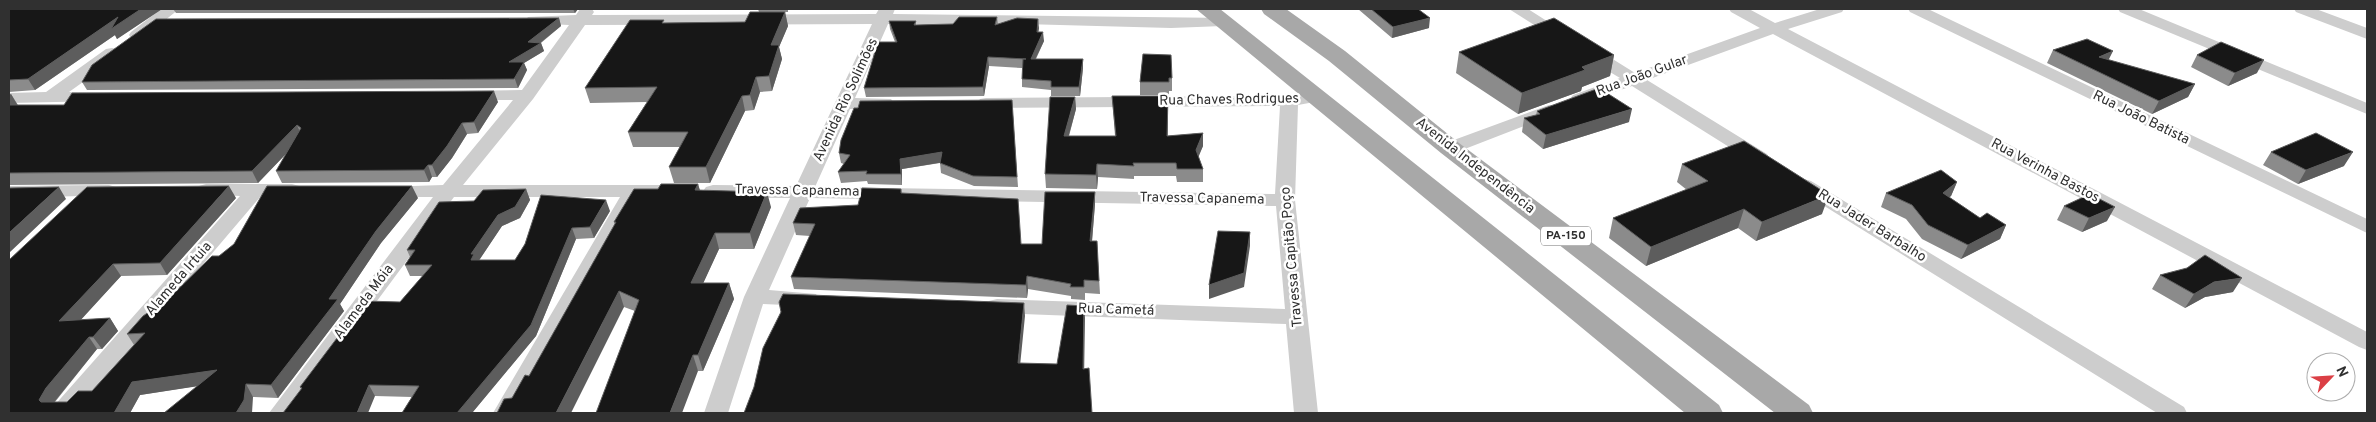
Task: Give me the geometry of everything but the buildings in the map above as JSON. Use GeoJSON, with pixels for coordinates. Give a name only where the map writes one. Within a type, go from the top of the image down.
{"type":"FeatureCollection","features":[{"type":"Feature","properties":{"kind":"main road","name":"Avenida Independência"},"geometry":{"type":"LineString","coordinates":[[1272,9],[1337,56],[1450,148],[1798,413]]}},
{"type":"Feature","properties":{"kind":"main road"},"geometry":{"type":"LineString","coordinates":[[1215,15],[1301,99],[1707,413]]}},
{"type":"Feature","properties":{"kind":"street"},"geometry":{"type":"LineString","coordinates":[[51,97],[171,9]]}},
{"type":"Feature","properties":{"kind":"street","name":"Rua Jader Barbalho"},"geometry":{"type":"LineString","coordinates":[[1517,9],[2175,413]]}},
{"type":"Feature","properties":{"kind":"street","name":"Rua Verinha Bastos"},"geometry":{"type":"LineString","coordinates":[[1737,9],[2367,342]]}},
{"type":"Feature","properties":{"kind":"street","name":"Rua João Gular"},"geometry":{"type":"LineString","coordinates":[[1450,148],[1633,79],[1775,28],[1836,9]]}},
{"type":"Feature","properties":{"kind":"street","name":"Rua João Batista"},"geometry":{"type":"LineString","coordinates":[[1916,9],[2367,228]]}},
{"type":"Feature","properties":{"kind":"street"},"geometry":{"type":"LineString","coordinates":[[2126,9],[2367,108]]}},
{"type":"Feature","properties":{"kind":"street"},"geometry":{"type":"LineString","coordinates":[[2302,9],[2367,34]]}},
{"type":"Feature","properties":{"kind":"street"},"geometry":{"type":"LineString","coordinates":[[521,20],[584,14],[1023,14],[1171,23],[1215,15]]}},
{"type":"Feature","properties":{"kind":"street","name":"Alameda Móia"},"geometry":{"type":"LineString","coordinates":[[281,413],[448,191],[526,95],[584,14]]}},
{"type":"Feature","properties":{"kind":"street","name":"Avenida Rio Solimões"},"geometry":{"type":"LineString","coordinates":[[716,413],[755,297],[802,191],[845,104],[885,14]]}},
{"type":"Feature","properties":{"kind":"street"},"geometry":{"type":"LineString","coordinates":[[157,20],[186,20]]}},
{"type":"Feature","properties":{"kind":"street"},"geometry":{"type":"LineString","coordinates":[[447,95],[526,95]]}},
{"type":"Feature","properties":{"kind":"street"},"geometry":{"type":"LineString","coordinates":[[9,98],[110,97]]}},
{"type":"Feature","properties":{"kind":"street","name":"Rua Chaves Rodrigues"},"geometry":{"type":"LineString","coordinates":[[973,103],[1301,99]]}},
{"type":"Feature","properties":{"kind":"street","name":"Travessa Capitão Poço"},"geometry":{"type":"LineString","coordinates":[[1301,99],[1286,200],[1306,413]]}},
{"type":"Feature","properties":{"kind":"street"},"geometry":{"type":"LineString","coordinates":[[845,104],[904,103]]}},
{"type":"Feature","properties":{"kind":"street","name":"Alameda Irtuia"},"geometry":{"type":"LineString","coordinates":[[62,413],[256,190]]}},
{"type":"Feature","properties":{"kind":"street"},"geometry":{"type":"LineString","coordinates":[[187,191],[314,190]]}},
{"type":"Feature","properties":{"kind":"street"},"geometry":{"type":"LineString","coordinates":[[505,413],[633,190]]}},
{"type":"Feature","properties":{"kind":"street"},"geometry":{"type":"LineString","coordinates":[[9,192],[128,191]]}},
{"type":"Feature","properties":{"kind":"street","name":"Travessa Capanema"},"geometry":{"type":"LineString","coordinates":[[371,191],[802,191],[1286,200]]}},
{"type":"Feature","properties":{"kind":"street"},"geometry":{"type":"LineString","coordinates":[[66,212],[88,192]]}},
{"type":"Feature","properties":{"kind":"street"},"geometry":{"type":"LineString","coordinates":[[755,297],[829,300]]}},
{"type":"Feature","properties":{"kind":"street","name":"Rua Cametá"},"geometry":{"type":"LineString","coordinates":[[979,305],[1297,317]]}}]}
